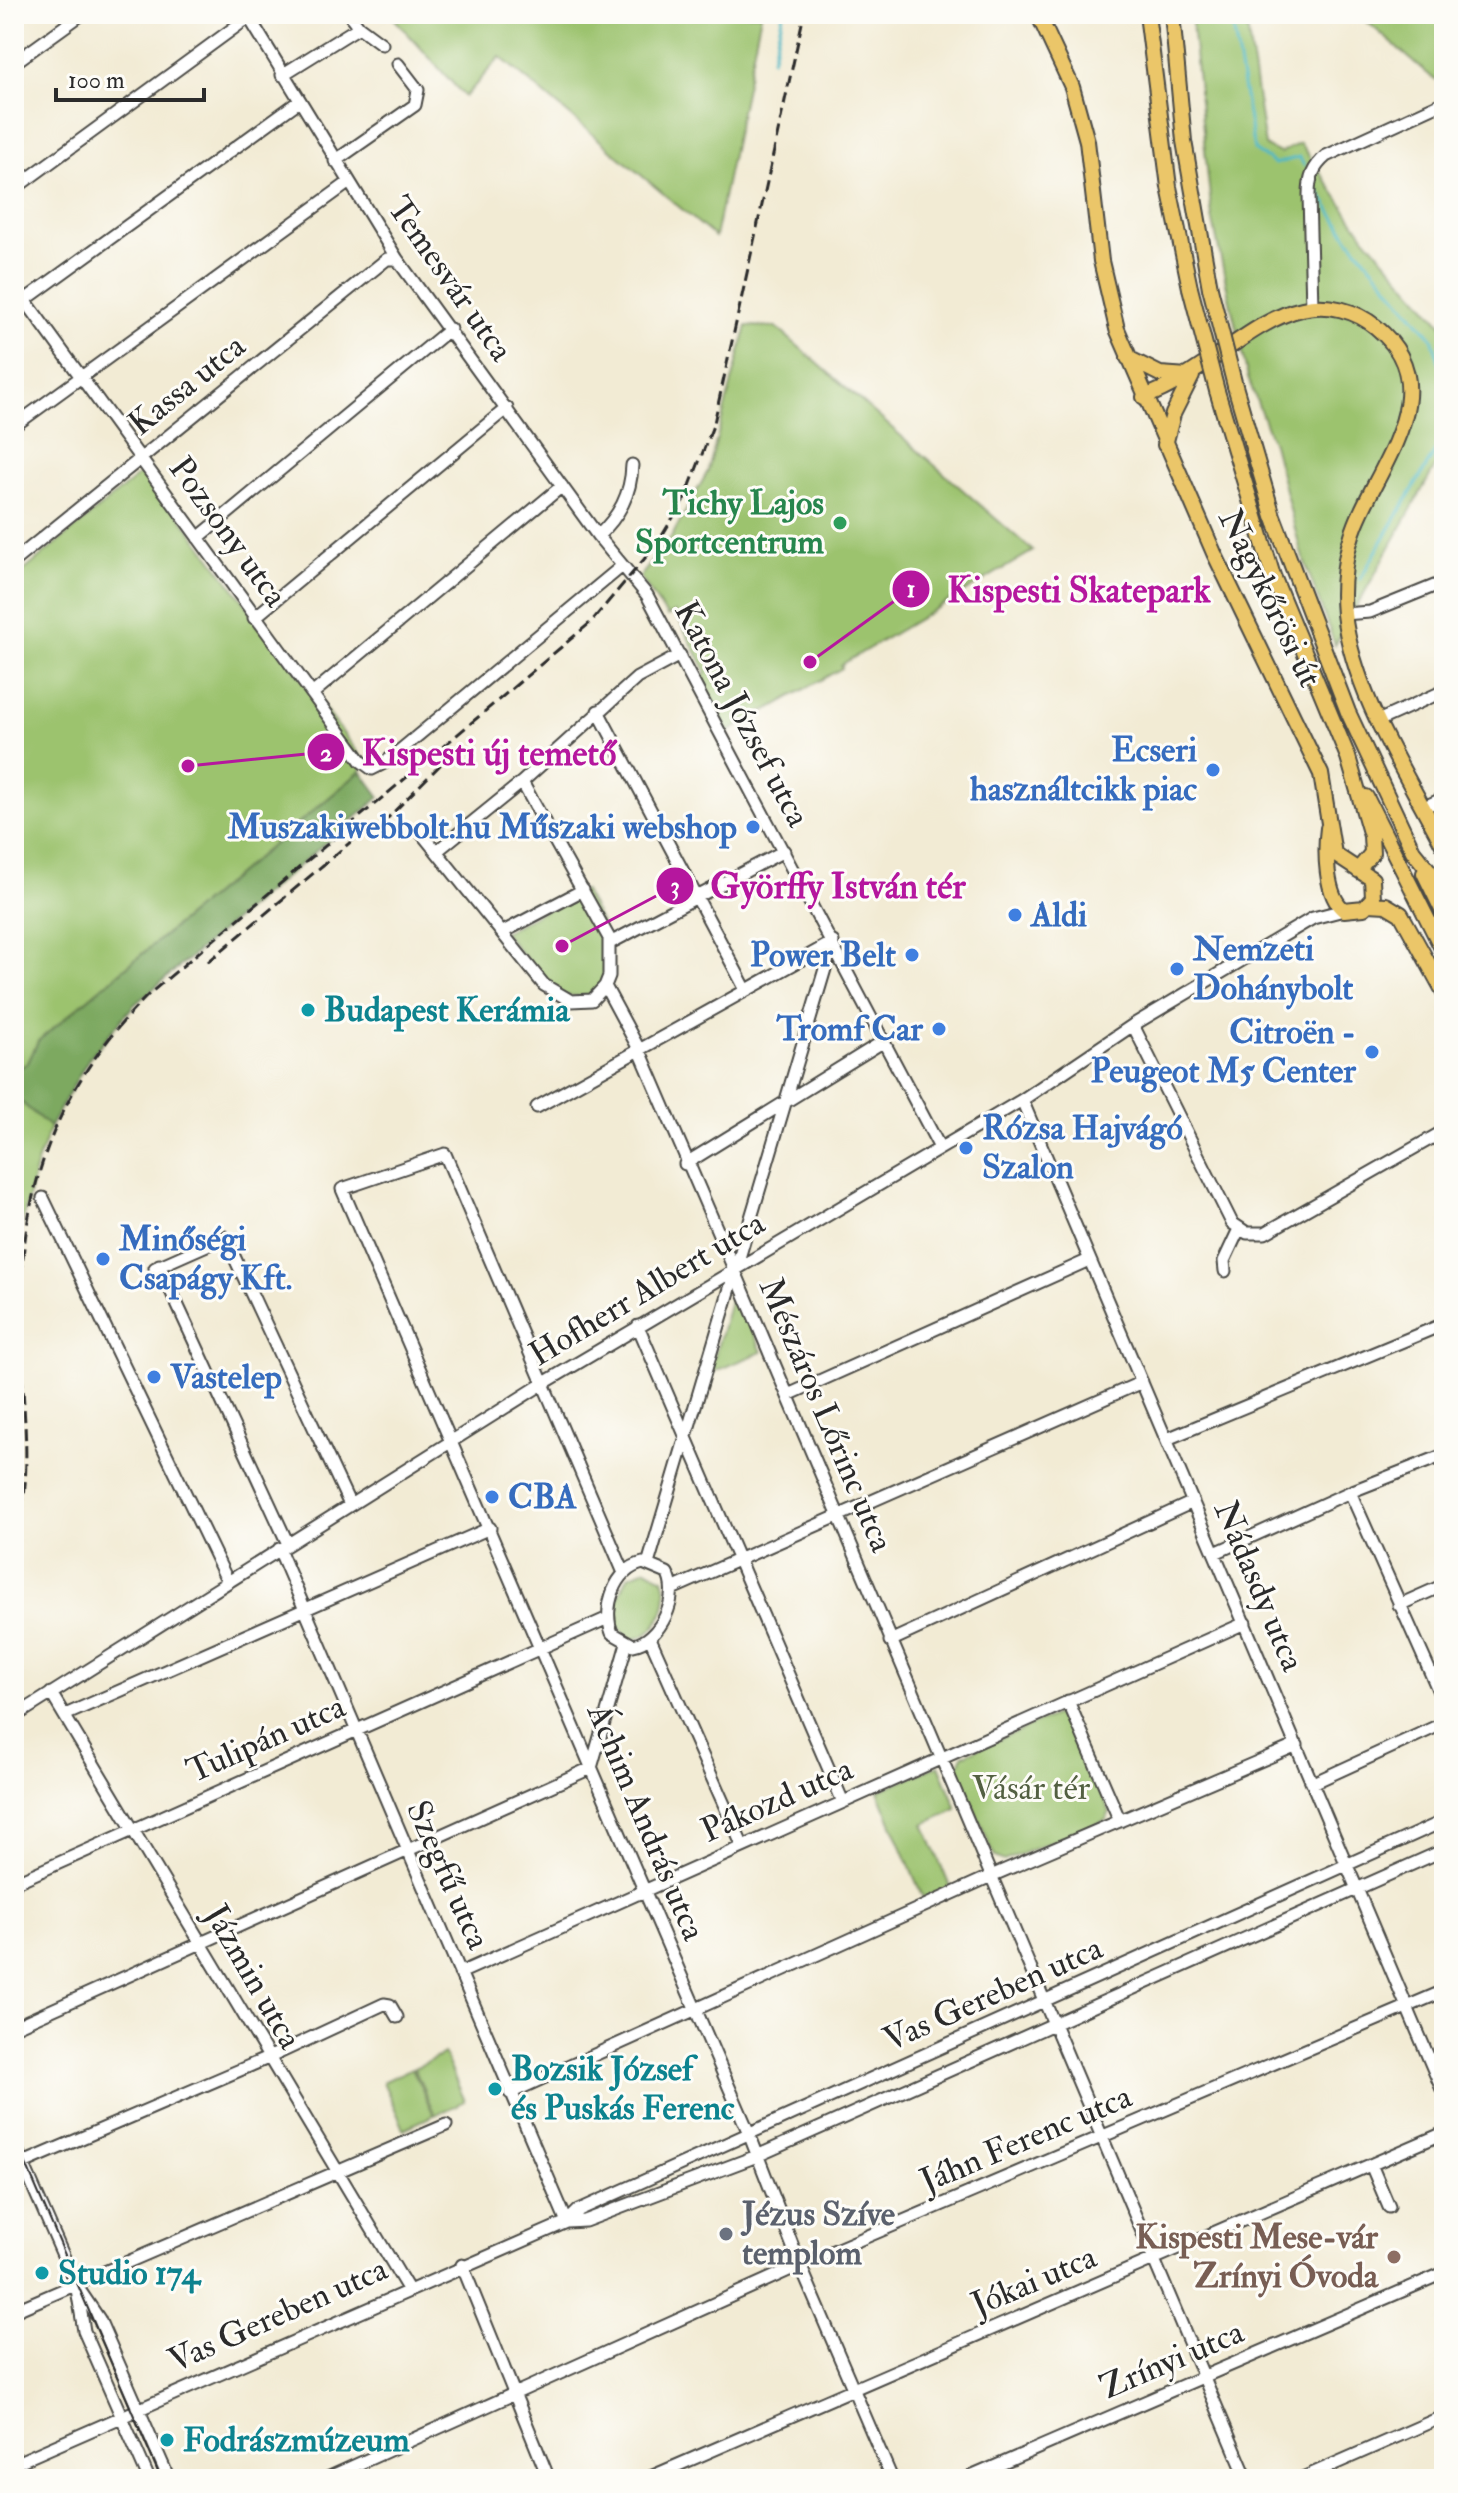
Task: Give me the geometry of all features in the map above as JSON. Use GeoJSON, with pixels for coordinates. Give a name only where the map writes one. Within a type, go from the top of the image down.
{"type":"FeatureCollection","features":[{"type":"Feature","properties":{"kind":"main road","name":"Nagykőrösi út"},"geometry":{"type":"LineString","coordinates":[[1038,14],[1072,87],[1087,141],[1101,261],[1128,358],[1165,445],[1321,774],[1327,792],[1326,854],[1333,890],[1344,910]]}},
{"type":"Feature","properties":{"kind":"main road"},"geometry":{"type":"LineString","coordinates":[[1147,14],[1168,176],[1190,288],[1217,391],[1273,576],[1348,757],[1444,952]]}},
{"type":"Feature","properties":{"kind":"main road"},"geometry":{"type":"LineString","coordinates":[[1172,14],[1184,141],[1210,288],[1273,516],[1311,621],[1444,914]]}},
{"type":"Feature","properties":{"kind":"main road","name":"Nagykőrösi út"},"geometry":{"type":"LineString","coordinates":[[1144,397],[1192,375],[1276,319],[1312,307],[1344,310],[1378,329],[1398,351],[1407,385],[1408,407],[1403,428],[1351,539],[1344,583],[1344,614],[1362,684],[1444,847]]}},
{"type":"Feature","properties":{"kind":"main road"},"geometry":{"type":"LineString","coordinates":[[1128,358],[1160,374],[1192,375],[1173,414],[1165,445]]}},
{"type":"Feature","properties":{"kind":"main road"},"geometry":{"type":"LineString","coordinates":[[1333,890],[1340,874],[1357,869],[1370,859],[1373,842],[1348,757]]}},
{"type":"Feature","properties":{"kind":"main road","name":"Nagykőrösi út"},"geometry":{"type":"LineString","coordinates":[[1328,828],[1334,854],[1367,874],[1374,885],[1369,904]]}},
{"type":"Feature","properties":{"kind":"main road"},"geometry":{"type":"LineString","coordinates":[[1413,851],[1444,889]]}},
{"type":"Feature","properties":{"kind":"main road"},"geometry":{"type":"LineString","coordinates":[[1344,910],[1358,911],[1369,904],[1386,905],[1401,914],[1444,992]]}},
{"type":"Feature","properties":{"kind":"street"},"geometry":{"type":"LineString","coordinates":[[14,63],[82,14]]}},
{"type":"Feature","properties":{"kind":"street"},"geometry":{"type":"LineString","coordinates":[[349,14],[359,27],[382,44]]}},
{"type":"Feature","properties":{"kind":"street"},"geometry":{"type":"LineString","coordinates":[[14,189],[248,16]]}},
{"type":"Feature","properties":{"kind":"street","name":"Temesvár utca"},"geometry":{"type":"LineString","coordinates":[[248,16],[397,259],[621,567]]}},
{"type":"Feature","properties":{"kind":"street"},"geometry":{"type":"LineString","coordinates":[[282,75],[359,27]]}},
{"type":"Feature","properties":{"kind":"street"},"geometry":{"type":"LineString","coordinates":[[335,161],[417,101],[416,86],[398,64]]}},
{"type":"Feature","properties":{"kind":"street"},"geometry":{"type":"LineString","coordinates":[[14,308],[298,102]]}},
{"type":"Feature","properties":{"kind":"street"},"geometry":{"type":"LineString","coordinates":[[1312,307],[1309,179],[1314,169],[1326,156],[1444,102]]}},
{"type":"Feature","properties":{"kind":"street"},"geometry":{"type":"LineString","coordinates":[[14,426],[348,183]]}},
{"type":"Feature","properties":{"kind":"street","name":"Kassa utca"},"geometry":{"type":"LineString","coordinates":[[14,561],[387,259],[397,259]]}},
{"type":"Feature","properties":{"kind":"street","name":"Pozsony utca"},"geometry":{"type":"LineString","coordinates":[[14,285],[254,618],[361,761],[372,769],[386,762],[621,567]]}},
{"type":"Feature","properties":{"kind":"street"},"geometry":{"type":"LineString","coordinates":[[198,538],[450,329]]}},
{"type":"Feature","properties":{"kind":"street"},"geometry":{"type":"LineString","coordinates":[[254,618],[507,408]]}},
{"type":"Feature","properties":{"kind":"street"},"geometry":{"type":"LineString","coordinates":[[598,536],[617,518],[631,485],[632,465]]}},
{"type":"Feature","properties":{"kind":"street"},"geometry":{"type":"LineString","coordinates":[[312,694],[562,486]]}},
{"type":"Feature","properties":{"kind":"street","name":"Katona József utca"},"geometry":{"type":"LineString","coordinates":[[621,567],[647,595],[680,655],[940,1148]]}},
{"type":"Feature","properties":{"kind":"street"},"geometry":{"type":"LineString","coordinates":[[1344,614],[1370,612],[1444,582]]}},
{"type":"Feature","properties":{"kind":"street"},"geometry":{"type":"LineString","coordinates":[[437,851],[522,782],[637,678],[680,655]]}},
{"type":"Feature","properties":{"kind":"street"},"geometry":{"type":"LineString","coordinates":[[1380,720],[1444,691]]}},
{"type":"Feature","properties":{"kind":"street"},"geometry":{"type":"LineString","coordinates":[[598,711],[746,990]]}},
{"type":"Feature","properties":{"kind":"street"},"geometry":{"type":"LineString","coordinates":[[419,830],[539,980],[557,995],[587,1001],[605,986],[611,964],[610,943],[522,782]]}},
{"type":"Feature","properties":{"kind":"street"},"geometry":{"type":"LineString","coordinates":[[1424,807],[1444,798]]}},
{"type":"Feature","properties":{"kind":"street"},"geometry":{"type":"LineString","coordinates":[[610,943],[784,851]]}},
{"type":"Feature","properties":{"kind":"street"},"geometry":{"type":"LineString","coordinates":[[503,932],[583,890]]}},
{"type":"Feature","properties":{"kind":"street","name":"Hofherr Albert utca"},"geometry":{"type":"LineString","coordinates":[[1313,918],[1333,890]]}},
{"type":"Feature","properties":{"kind":"street","name":"Hofherr Albert utca"},"geometry":{"type":"LineString","coordinates":[[14,1717],[544,1383],[1022,1100],[1133,1025],[1313,918],[1344,910]]}},
{"type":"Feature","properties":{"kind":"street"},"geometry":{"type":"LineString","coordinates":[[537,1107],[833,942]]}},
{"type":"Feature","properties":{"kind":"street"},"geometry":{"type":"LineString","coordinates":[[648,1564],[833,942]]}},
{"type":"Feature","properties":{"kind":"street","name":"Mészáros Lőrinc utca"},"geometry":{"type":"LineString","coordinates":[[605,986],[640,1051],[685,1164],[734,1269],[890,1641],[942,1756]]}},
{"type":"Feature","properties":{"kind":"street"},"geometry":{"type":"LineString","coordinates":[[1133,1025],[1232,1223],[1239,1229],[1254,1234],[1265,1233],[1444,1131]]}},
{"type":"Feature","properties":{"kind":"street"},"geometry":{"type":"LineString","coordinates":[[685,1164],[884,1041]]}},
{"type":"Feature","properties":{"kind":"street","name":"Nádasdy utca"},"geometry":{"type":"LineString","coordinates":[[1022,1100],[1444,2094]]}},
{"type":"Feature","properties":{"kind":"street","name":"Áchim András utca"},"geometry":{"type":"LineString","coordinates":[[544,1383],[445,1154],[342,1189],[696,2009],[800,2265],[892,2479]]}},
{"type":"Feature","properties":{"kind":"street"},"geometry":{"type":"LineString","coordinates":[[43,1198],[228,1582]]}},
{"type":"Feature","properties":{"kind":"street"},"geometry":{"type":"LineString","coordinates":[[1225,1271],[1224,1261],[1239,1229]]}},
{"type":"Feature","properties":{"kind":"street","name":"Szegfű utca"},"geometry":{"type":"LineString","coordinates":[[350,1505],[225,1237],[157,1266],[283,1547],[305,1609],[406,1852],[567,2222]]}},
{"type":"Feature","properties":{"kind":"street"},"geometry":{"type":"LineString","coordinates":[[788,1395],[1089,1260]]}},
{"type":"Feature","properties":{"kind":"street"},"geometry":{"type":"LineString","coordinates":[[1167,1439],[1444,1324]]}},
{"type":"Feature","properties":{"kind":"street"},"geometry":{"type":"LineString","coordinates":[[638,1326],[843,1802]]}},
{"type":"Feature","properties":{"kind":"street"},"geometry":{"type":"LineString","coordinates":[[672,1589],[1142,1382]]}},
{"type":"Feature","properties":{"kind":"street"},"geometry":{"type":"LineString","coordinates":[[544,1383],[624,1573]]}},
{"type":"Feature","properties":{"kind":"street"},"geometry":{"type":"LineString","coordinates":[[1215,1553],[1350,1492],[1444,1455]]}},
{"type":"Feature","properties":{"kind":"street"},"geometry":{"type":"LineString","coordinates":[[1350,1492],[1444,1703]]}},
{"type":"Feature","properties":{"kind":"street"},"geometry":{"type":"LineString","coordinates":[[890,1641],[1193,1502]]}},
{"type":"Feature","properties":{"kind":"street"},"geometry":{"type":"LineString","coordinates":[[65,1715],[490,1528]]}},
{"type":"Feature","properties":{"kind":"street"},"geometry":{"type":"LineString","coordinates":[[648,1564],[667,1573],[672,1589],[663,1618],[650,1638],[638,1645],[627,1643],[612,1633],[608,1618],[613,1593],[624,1573],[633,1566],[648,1564]]}},
{"type":"Feature","properties":{"kind":"street"},"geometry":{"type":"LineString","coordinates":[[1399,1605],[1444,1585]]}},
{"type":"Feature","properties":{"kind":"street","name":"Tulipán utca"},"geometry":{"type":"LineString","coordinates":[[14,1883],[608,1618]]}},
{"type":"Feature","properties":{"kind":"street"},"geometry":{"type":"LineString","coordinates":[[1245,1623],[942,1756],[1047,2001],[1053,2024],[1152,2261],[1247,2479]]}},
{"type":"Feature","properties":{"kind":"street"},"geometry":{"type":"LineString","coordinates":[[650,1638],[743,1847]]}},
{"type":"Feature","properties":{"kind":"street"},"geometry":{"type":"LineString","coordinates":[[14,2027],[591,1768],[627,1643]]}},
{"type":"Feature","properties":{"kind":"street","name":"Jázmin utca"},"geometry":{"type":"LineString","coordinates":[[51,1693],[408,2289]]}},
{"type":"Feature","properties":{"kind":"street"},"geometry":{"type":"LineString","coordinates":[[1068,1701],[1120,1821]]}},
{"type":"Feature","properties":{"kind":"street"},"geometry":{"type":"LineString","coordinates":[[1313,1783],[1444,1723]]}},
{"type":"Feature","properties":{"kind":"street"},"geometry":{"type":"LineString","coordinates":[[510,2093],[991,1876],[1297,1745]]}},
{"type":"Feature","properties":{"kind":"street","name":"Pákozd utca"},"geometry":{"type":"LineString","coordinates":[[460,1973],[942,1756]]}},
{"type":"Feature","properties":{"kind":"street","name":"Vas Gereben utca"},"geometry":{"type":"LineString","coordinates":[[567,2222],[579,2210],[748,2131],[1047,2001],[1444,1821]]}},
{"type":"Feature","properties":{"kind":"street","name":"Vas Gereben utca"},"geometry":{"type":"LineString","coordinates":[[14,2464],[462,2265],[567,2222],[585,2221],[757,2156],[1444,1850]]}},
{"type":"Feature","properties":{"kind":"street","name":"Jáhn Ferenc utca"},"geometry":{"type":"LineString","coordinates":[[325,2479],[800,2265],[1444,1991]]}},
{"type":"Feature","properties":{"kind":"street"},"geometry":{"type":"LineString","coordinates":[[19,2165],[387,2003],[397,2017]]}},
{"type":"Feature","properties":{"kind":"street"},"geometry":{"type":"LineString","coordinates":[[14,2311],[446,2125]]}},
{"type":"Feature","properties":{"kind":"street","name":"Jókai utca"},"geometry":{"type":"LineString","coordinates":[[646,2479],[1372,2167],[1444,2133]]}},
{"type":"Feature","properties":{"kind":"street"},"geometry":{"type":"LineString","coordinates":[[14,2143],[19,2165],[76,2285],[99,2319],[169,2479]]}},
{"type":"Feature","properties":{"kind":"street"},"geometry":{"type":"LineString","coordinates":[[1372,2167],[1389,2207]]}},
{"type":"Feature","properties":{"kind":"street"},"geometry":{"type":"LineString","coordinates":[[462,2265],[549,2479]]}},
{"type":"Feature","properties":{"kind":"street","name":"Zrínyi utca"},"geometry":{"type":"LineString","coordinates":[[966,2479],[1444,2273]]}},
{"type":"Feature","properties":{"kind":"street"},"geometry":{"type":"LineString","coordinates":[[76,2285],[84,2331],[149,2479]]}},
{"type":"Feature","properties":{"kind":"street"},"geometry":{"type":"LineString","coordinates":[[1300,2479],[1444,2416]]}},
{"type":"Feature","properties":{"kind":"green space"},"geometry":{"type":"Polygon","coordinates":[[[390,14],[761,14],[715,237],[500,57],[465,97],[390,14]]]}},
{"type":"Feature","properties":{"kind":"green space"},"geometry":{"type":"Polygon","coordinates":[[[1191,14],[1245,14],[1265,146],[1280,153],[1300,143],[1365,237],[1444,327],[1444,461],[1436,465],[1335,645],[1301,552],[1273,444],[1248,378],[1230,301],[1212,217],[1191,14]]]}},
{"type":"Feature","properties":{"kind":"green space"},"geometry":{"type":"Polygon","coordinates":[[[1358,14],[1444,14],[1444,80],[1435,80],[1358,14]]]}},
{"type":"Feature","properties":{"kind":"green space","name":"Tichy Lajos Sportcentrum"},"geometry":{"type":"Polygon","coordinates":[[[747,326],[776,327],[1033,551],[841,665],[842,668],[728,732],[700,677],[707,673],[675,612],[667,616],[640,577],[672,536],[708,471],[747,326]]]}},
{"type":"Feature","properties":{"kind":"green space"},"geometry":{"type":"Polygon","coordinates":[[[145,470],[364,761],[361,771],[38,1041],[28,1063],[14,1071],[14,579],[145,470]]]}},
{"type":"Feature","properties":{"kind":"green space"},"geometry":{"type":"Polygon","coordinates":[[[361,771],[380,797],[134,1005],[89,1058],[50,1127],[14,1096],[14,1071],[28,1063],[38,1041],[361,771]]]}},
{"type":"Feature","properties":{"kind":"green space"},"geometry":{"type":"Polygon","coordinates":[[[583,890],[600,921],[611,964],[596,997],[557,995],[503,932],[583,890]]]}},
{"type":"Feature","properties":{"kind":"green space"},"geometry":{"type":"Polygon","coordinates":[[[14,1096],[50,1127],[36,1166],[14,1255],[14,1096]]]}},
{"type":"Feature","properties":{"kind":"green space"},"geometry":{"type":"Polygon","coordinates":[[[737,1295],[762,1352],[710,1373],[731,1297],[737,1295]]]}},
{"type":"Feature","properties":{"kind":"green space"},"geometry":{"type":"Polygon","coordinates":[[[646,1569],[663,1578],[664,1608],[648,1633],[630,1639],[614,1623],[615,1605],[628,1576],[646,1569]]]}},
{"type":"Feature","properties":{"kind":"green space","name":"Vásár tér"},"geometry":{"type":"Polygon","coordinates":[[[1065,1711],[1110,1812],[1106,1820],[1004,1861],[995,1857],[957,1768],[963,1755],[1065,1711]]]}},
{"type":"Feature","properties":{"kind":"green space"},"geometry":{"type":"Polygon","coordinates":[[[939,1765],[957,1809],[924,1824],[950,1887],[923,1898],[878,1791],[939,1765]]]}},
{"type":"Feature","properties":{"kind":"green space"},"geometry":{"type":"Polygon","coordinates":[[[444,2054],[465,2101],[435,2115],[414,2068],[444,2054]]]}},
{"type":"Feature","properties":{"kind":"green space"},"geometry":{"type":"Polygon","coordinates":[[[412,2068],[434,2115],[404,2129],[383,2082],[412,2068]]]}},
{"type":"Feature","properties":{"kind":"waterway"},"geometry":{"type":"LineString","coordinates":[[772,59],[783,14]]}},
{"type":"Feature","properties":{"kind":"waterway"},"geometry":{"type":"LineString","coordinates":[[1231,14],[1254,150],[1275,164],[1299,157],[1304,165]]}},
{"type":"Feature","properties":{"kind":"waterway"},"geometry":{"type":"LineString","coordinates":[[1318,191],[1349,239],[1432,338],[1444,377]]}},
{"type":"Feature","properties":{"kind":"waterway"},"geometry":{"type":"LineString","coordinates":[[1360,579],[1436,450],[1444,429]]}},
{"type":"Feature","properties":{"kind":"tram line"},"geometry":{"type":"LineString","coordinates":[[14,2136],[161,2479]]}},
{"type":"Feature","properties":{"kind":"railway"},"geometry":{"type":"LineString","coordinates":[[14,1546],[20,1525],[25,1481],[20,1316],[22,1265],[29,1215],[41,1168],[58,1122],[81,1078],[111,1036],[148,995],[591,622],[657,544],[686,496],[714,423],[804,14]]}},
{"type":"Feature","properties":{"kind":"railway"},"geometry":{"type":"LineString","coordinates":[[369,837],[445,760]]}},
{"type":"Feature","properties":{"kind":"railway"},"geometry":{"type":"LineString","coordinates":[[208,962],[373,823]]}},
{"type":"Feature","properties":{"kind":"place","name":"Tichy Lajos Sportcentrum"},"geometry":{"type":"Point","coordinates":[840,523]}},
{"type":"Feature","properties":{"kind":"place","name":"Kispesti Skatepark"},"geometry":{"type":"Point","coordinates":[810,662]}},
{"type":"Feature","properties":{"kind":"place","name":"Kispesti új temető"},"geometry":{"type":"Point","coordinates":[188,766]}},
{"type":"Feature","properties":{"kind":"place","name":"Ecseri használtcikk piac"},"geometry":{"type":"Point","coordinates":[1213,770]}},
{"type":"Feature","properties":{"kind":"place","name":"Muszakiwebbolt.hu Műszaki webshop"},"geometry":{"type":"Point","coordinates":[753,827]}},
{"type":"Feature","properties":{"kind":"place","name":"Aldi"},"geometry":{"type":"Point","coordinates":[1015,915]}},
{"type":"Feature","properties":{"kind":"place","name":"Györffy István tér"},"geometry":{"type":"Point","coordinates":[562,946]}},
{"type":"Feature","properties":{"kind":"place","name":"Power Belt"},"geometry":{"type":"Point","coordinates":[912,955]}},
{"type":"Feature","properties":{"kind":"place","name":"Nemzeti Dohánybolt"},"geometry":{"type":"Point","coordinates":[1177,969]}},
{"type":"Feature","properties":{"kind":"place","name":"Budapest Kerámia"},"geometry":{"type":"Point","coordinates":[308,1010]}},
{"type":"Feature","properties":{"kind":"place","name":"Tromf Car"},"geometry":{"type":"Point","coordinates":[939,1029]}},
{"type":"Feature","properties":{"kind":"place","name":"Citroën - Peugeot M5 Center"},"geometry":{"type":"Point","coordinates":[1372,1052]}},
{"type":"Feature","properties":{"kind":"place","name":"Rózsa Hajvágó Szalon"},"geometry":{"type":"Point","coordinates":[966,1148]}},
{"type":"Feature","properties":{"kind":"place","name":"Minőségi Csapágy Kft."},"geometry":{"type":"Point","coordinates":[103,1259]}},
{"type":"Feature","properties":{"kind":"place","name":"Vastelep"},"geometry":{"type":"Point","coordinates":[154,1377]}},
{"type":"Feature","properties":{"kind":"place","name":"CBA"},"geometry":{"type":"Point","coordinates":[492,1497]}},
{"type":"Feature","properties":{"kind":"place","name":"Bozsik József és Puskás Ferenc"},"geometry":{"type":"Point","coordinates":[495,2089]}},
{"type":"Feature","properties":{"kind":"place","name":"Jézus Szíve templom"},"geometry":{"type":"Point","coordinates":[726,2234]}},
{"type":"Feature","properties":{"kind":"place","name":"Kispesti Mese-vár Zrínyi Óvoda"},"geometry":{"type":"Point","coordinates":[1394,2257]}},
{"type":"Feature","properties":{"kind":"place","name":"Studio 174"},"geometry":{"type":"Point","coordinates":[42,2273]}},
{"type":"Feature","properties":{"kind":"place","name":"Fodrászmúzeum"},"geometry":{"type":"Point","coordinates":[167,2440]}}]}
